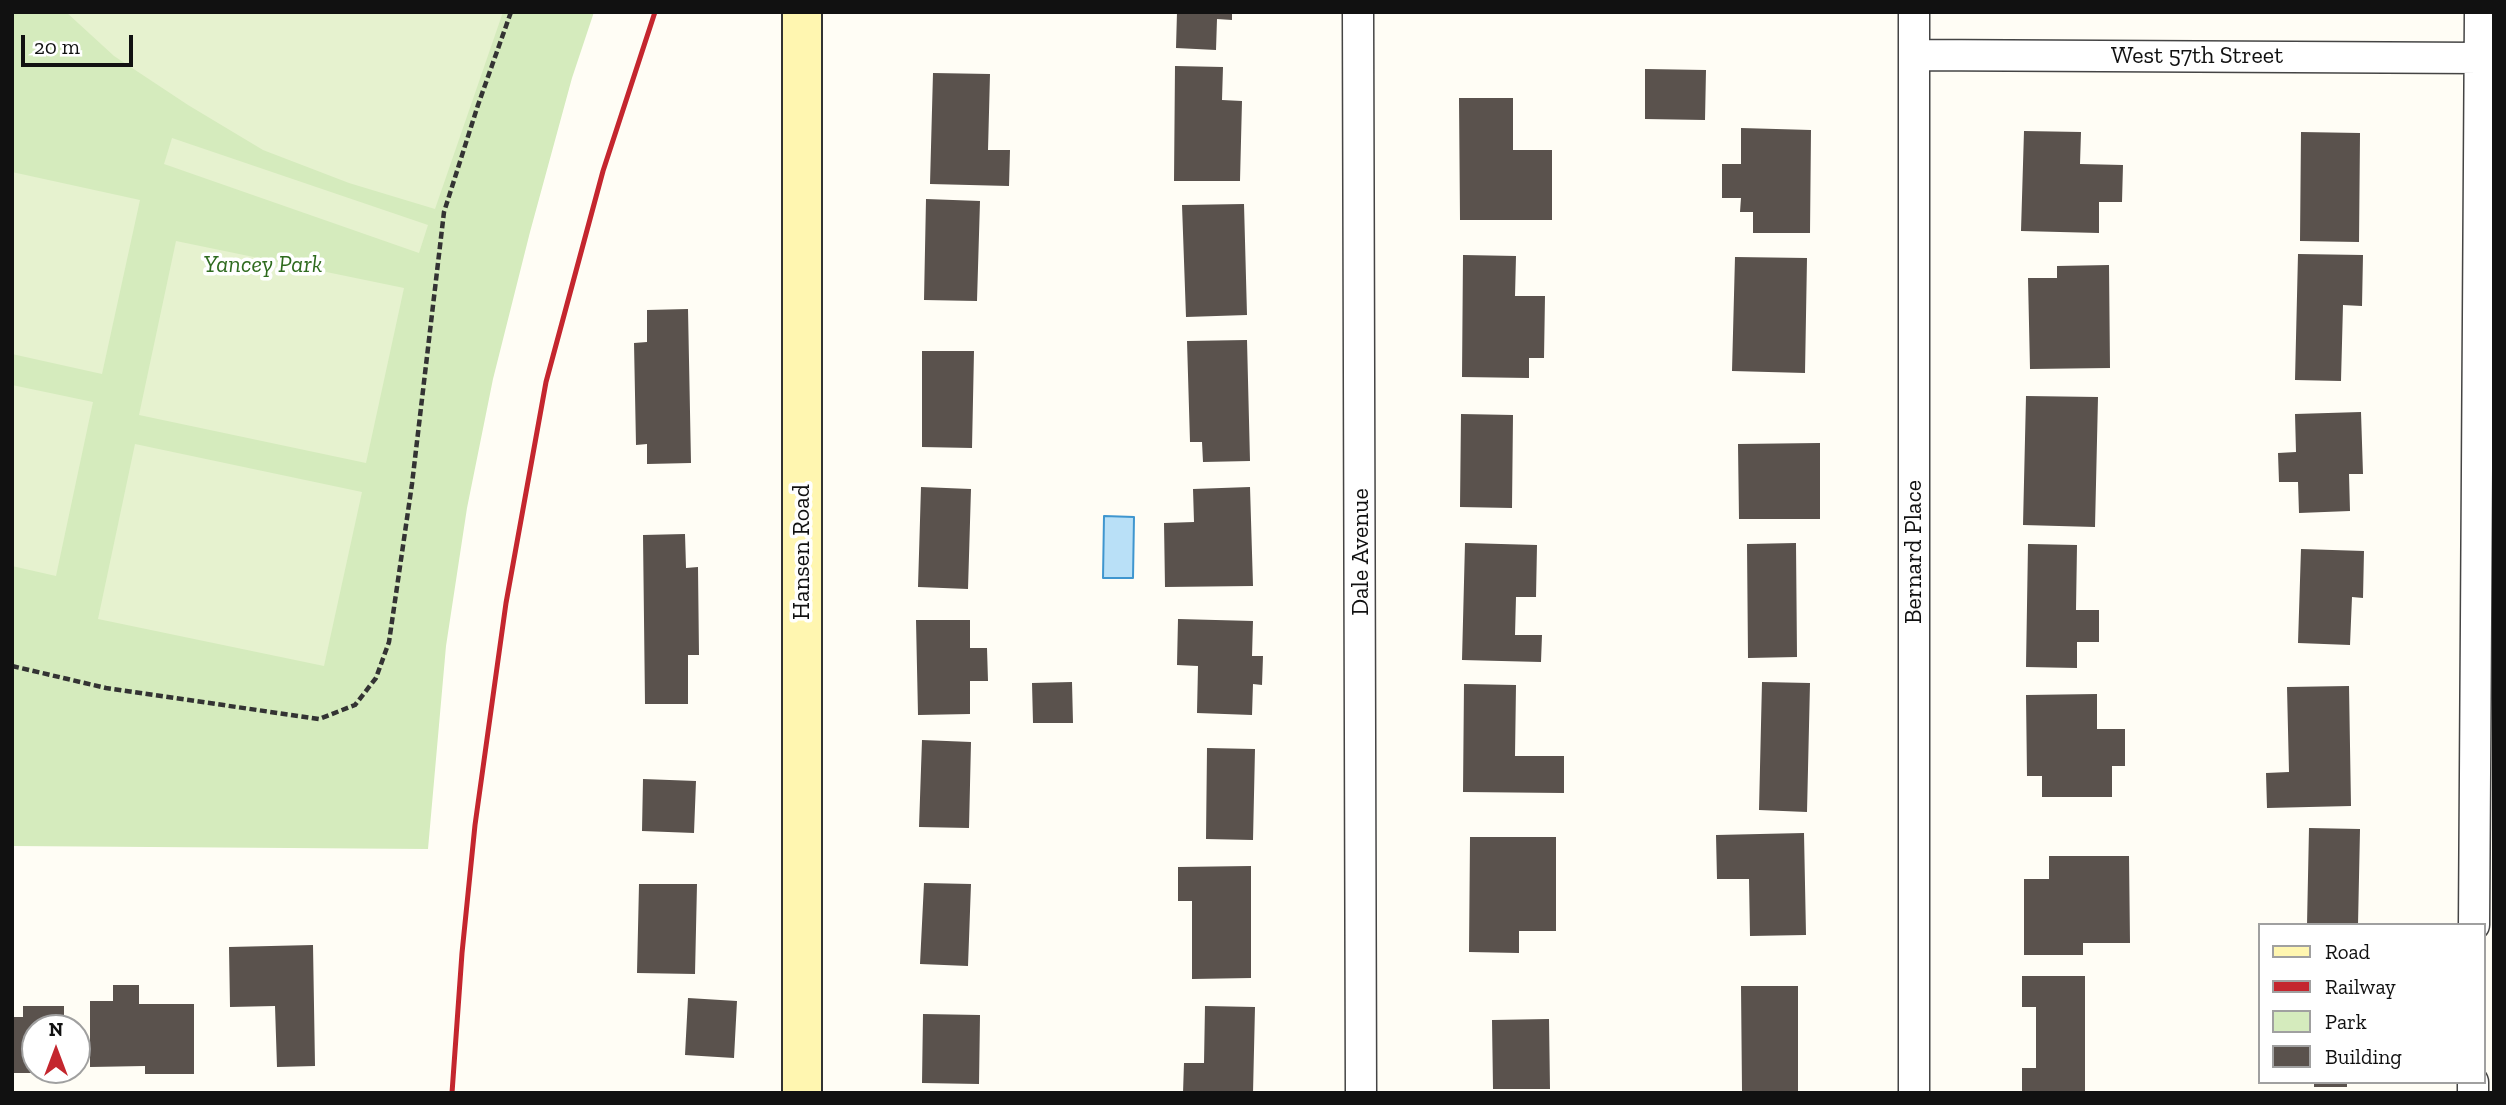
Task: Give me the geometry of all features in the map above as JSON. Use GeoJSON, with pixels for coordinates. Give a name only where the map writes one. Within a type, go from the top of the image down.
{"type":"FeatureCollection","features":[{"type":"Feature","properties":{"kind":"street","name":"Hansen Road"},"geometry":{"type":"LineString","coordinates":[[802,12],[802,1093]]}},
{"type":"Feature","properties":{"kind":"street","name":"Dale Avenue"},"geometry":{"type":"LineString","coordinates":[[1358,12],[1361,1093]]}},
{"type":"Feature","properties":{"kind":"street","name":"Bernard Place"},"geometry":{"type":"LineString","coordinates":[[1914,12],[1914,1093]]}},
{"type":"Feature","properties":{"kind":"street"},"geometry":{"type":"LineString","coordinates":[[2474,923],[2485,579],[2480,12]]}},
{"type":"Feature","properties":{"kind":"street","name":"West 57th Street"},"geometry":{"type":"LineString","coordinates":[[1914,55],[2480,58]]}},
{"type":"Feature","properties":{"kind":"path"},"geometry":{"type":"LineString","coordinates":[[12,666],[106,688],[319,719],[355,705],[376,678],[389,642],[414,472],[444,212],[511,12]]}},
{"type":"Feature","properties":{"kind":"green space","name":"Yancey Park"},"geometry":{"type":"Polygon","coordinates":[[[12,12],[594,12],[572,78],[530,232],[493,379],[467,508],[446,646],[428,849],[12,846],[12,12]]]}},
{"type":"Feature","properties":{"kind":"green space"},"geometry":{"type":"Polygon","coordinates":[[[66,12],[503,12],[435,209],[349,183],[263,150],[114,56],[66,12]]]}},
{"type":"Feature","properties":{"kind":"green space"},"geometry":{"type":"Polygon","coordinates":[[[172,138],[428,225],[419,253],[164,164],[172,138]]]}},
{"type":"Feature","properties":{"kind":"green space"},"geometry":{"type":"Polygon","coordinates":[[[12,172],[140,200],[102,374],[12,354],[12,172]]]}},
{"type":"Feature","properties":{"kind":"green space"},"geometry":{"type":"Polygon","coordinates":[[[176,241],[404,288],[366,463],[139,415],[176,241]]]}},
{"type":"Feature","properties":{"kind":"green space"},"geometry":{"type":"Polygon","coordinates":[[[12,385],[93,402],[56,576],[12,566],[12,385]]]}},
{"type":"Feature","properties":{"kind":"green space"},"geometry":{"type":"Polygon","coordinates":[[[135,444],[362,492],[324,666],[98,619],[135,444]]]}},
{"type":"Feature","properties":{"kind":"water"},"geometry":{"type":"Polygon","coordinates":[[[1104,516],[1134,517],[1133,578],[1103,578],[1104,516]]]}},
{"type":"Feature","properties":{"kind":"building"},"geometry":{"type":"Polygon","coordinates":[[[1177,12],[1232,12],[1232,20],[1217,19],[1216,50],[1176,48],[1177,12]]]}},
{"type":"Feature","properties":{"kind":"building"},"geometry":{"type":"Polygon","coordinates":[[[1175,66],[1223,67],[1222,100],[1242,101],[1240,181],[1174,181],[1175,66]]]}},
{"type":"Feature","properties":{"kind":"building"},"geometry":{"type":"Polygon","coordinates":[[[1645,69],[1706,70],[1705,120],[1645,119],[1645,69]]]}},
{"type":"Feature","properties":{"kind":"building"},"geometry":{"type":"Polygon","coordinates":[[[933,73],[990,74],[988,150],[1010,150],[1009,186],[930,184],[933,73]]]}},
{"type":"Feature","properties":{"kind":"building"},"geometry":{"type":"Polygon","coordinates":[[[1459,98],[1513,98],[1513,150],[1552,150],[1552,220],[1460,220],[1459,98]]]}},
{"type":"Feature","properties":{"kind":"building"},"geometry":{"type":"Polygon","coordinates":[[[1741,128],[1811,130],[1810,233],[1753,233],[1753,212],[1740,212],[1741,198],[1722,198],[1722,164],[1741,164],[1741,128]]]}},
{"type":"Feature","properties":{"kind":"building"},"geometry":{"type":"Polygon","coordinates":[[[2024,131],[2081,132],[2080,164],[2123,165],[2122,202],[2099,202],[2099,233],[2021,231],[2024,131]]]}},
{"type":"Feature","properties":{"kind":"building"},"geometry":{"type":"Polygon","coordinates":[[[2301,132],[2360,133],[2359,242],[2300,241],[2301,132]]]}},
{"type":"Feature","properties":{"kind":"building"},"geometry":{"type":"Polygon","coordinates":[[[926,199],[980,201],[977,301],[924,300],[926,199]]]}},
{"type":"Feature","properties":{"kind":"building"},"geometry":{"type":"Polygon","coordinates":[[[1244,204],[1247,315],[1186,317],[1182,205],[1244,204]]]}},
{"type":"Feature","properties":{"kind":"building"},"geometry":{"type":"Polygon","coordinates":[[[2298,254],[2363,255],[2362,306],[2343,305],[2341,381],[2295,380],[2298,254]]]}},
{"type":"Feature","properties":{"kind":"building"},"geometry":{"type":"Polygon","coordinates":[[[1463,255],[1516,256],[1515,296],[1545,296],[1544,358],[1529,358],[1529,378],[1462,377],[1463,255]]]}},
{"type":"Feature","properties":{"kind":"building"},"geometry":{"type":"Polygon","coordinates":[[[1735,257],[1807,258],[1805,373],[1732,371],[1735,257]]]}},
{"type":"Feature","properties":{"kind":"building"},"geometry":{"type":"Polygon","coordinates":[[[2109,265],[2110,368],[2030,369],[2028,278],[2057,278],[2057,266],[2109,265]]]}},
{"type":"Feature","properties":{"kind":"building"},"geometry":{"type":"Polygon","coordinates":[[[688,309],[691,463],[647,464],[647,444],[636,445],[634,343],[647,342],[647,310],[688,309]]]}},
{"type":"Feature","properties":{"kind":"building"},"geometry":{"type":"Polygon","coordinates":[[[1247,340],[1250,461],[1203,462],[1202,442],[1190,442],[1187,341],[1247,340]]]}},
{"type":"Feature","properties":{"kind":"building"},"geometry":{"type":"Polygon","coordinates":[[[922,351],[974,351],[972,448],[922,447],[922,351]]]}},
{"type":"Feature","properties":{"kind":"building"},"geometry":{"type":"Polygon","coordinates":[[[2026,396],[2098,397],[2095,527],[2023,525],[2026,396]]]}},
{"type":"Feature","properties":{"kind":"building"},"geometry":{"type":"Polygon","coordinates":[[[2361,412],[2363,474],[2349,474],[2350,511],[2299,513],[2298,482],[2279,482],[2278,453],[2296,452],[2295,414],[2361,412]]]}},
{"type":"Feature","properties":{"kind":"building"},"geometry":{"type":"Polygon","coordinates":[[[1461,414],[1513,415],[1512,508],[1460,507],[1461,414]]]}},
{"type":"Feature","properties":{"kind":"building"},"geometry":{"type":"Polygon","coordinates":[[[1820,443],[1820,519],[1739,519],[1738,444],[1820,443]]]}},
{"type":"Feature","properties":{"kind":"building"},"geometry":{"type":"Polygon","coordinates":[[[921,487],[971,489],[968,589],[918,587],[921,487]]]}},
{"type":"Feature","properties":{"kind":"building"},"geometry":{"type":"Polygon","coordinates":[[[1250,487],[1253,586],[1165,587],[1164,523],[1194,522],[1193,489],[1250,487]]]}},
{"type":"Feature","properties":{"kind":"building"},"geometry":{"type":"Polygon","coordinates":[[[685,534],[686,568],[698,567],[699,655],[688,655],[688,704],[645,704],[643,535],[685,534]]]}},
{"type":"Feature","properties":{"kind":"building"},"geometry":{"type":"Polygon","coordinates":[[[1465,543],[1537,545],[1536,597],[1516,597],[1515,635],[1542,635],[1541,662],[1462,660],[1465,543]]]}},
{"type":"Feature","properties":{"kind":"building"},"geometry":{"type":"Polygon","coordinates":[[[1796,543],[1797,657],[1748,658],[1747,544],[1796,543]]]}},
{"type":"Feature","properties":{"kind":"building"},"geometry":{"type":"Polygon","coordinates":[[[2028,544],[2077,545],[2076,610],[2099,610],[2099,642],[2077,642],[2077,668],[2026,667],[2028,544]]]}},
{"type":"Feature","properties":{"kind":"building"},"geometry":{"type":"Polygon","coordinates":[[[2301,549],[2364,551],[2363,598],[2352,597],[2350,645],[2298,643],[2301,549]]]}},
{"type":"Feature","properties":{"kind":"building"},"geometry":{"type":"Polygon","coordinates":[[[1178,619],[1253,621],[1252,656],[1263,656],[1262,685],[1253,684],[1252,715],[1197,713],[1198,666],[1177,665],[1178,619]]]}},
{"type":"Feature","properties":{"kind":"building"},"geometry":{"type":"Polygon","coordinates":[[[916,620],[970,620],[970,648],[987,648],[988,681],[970,681],[970,714],[918,715],[916,620]]]}},
{"type":"Feature","properties":{"kind":"building"},"geometry":{"type":"Polygon","coordinates":[[[1072,682],[1073,723],[1033,723],[1032,683],[1072,682]]]}},
{"type":"Feature","properties":{"kind":"building"},"geometry":{"type":"Polygon","coordinates":[[[1762,682],[1810,683],[1807,812],[1759,810],[1762,682]]]}},
{"type":"Feature","properties":{"kind":"building"},"geometry":{"type":"Polygon","coordinates":[[[1464,684],[1516,685],[1515,756],[1564,756],[1564,793],[1463,792],[1464,684]]]}},
{"type":"Feature","properties":{"kind":"building"},"geometry":{"type":"Polygon","coordinates":[[[2349,686],[2351,806],[2267,808],[2266,773],[2289,772],[2287,687],[2349,686]]]}},
{"type":"Feature","properties":{"kind":"building"},"geometry":{"type":"Polygon","coordinates":[[[2097,694],[2097,729],[2125,729],[2125,766],[2112,766],[2112,797],[2042,797],[2042,776],[2027,776],[2026,695],[2097,694]]]}},
{"type":"Feature","properties":{"kind":"building"},"geometry":{"type":"Polygon","coordinates":[[[922,740],[971,742],[969,828],[919,827],[922,740]]]}},
{"type":"Feature","properties":{"kind":"building"},"geometry":{"type":"Polygon","coordinates":[[[1207,748],[1255,749],[1253,840],[1206,839],[1207,748]]]}},
{"type":"Feature","properties":{"kind":"building"},"geometry":{"type":"Polygon","coordinates":[[[643,779],[696,781],[694,833],[642,831],[643,779]]]}},
{"type":"Feature","properties":{"kind":"building"},"geometry":{"type":"Polygon","coordinates":[[[2309,828],[2360,829],[2358,923],[2307,923],[2309,828]]]}},
{"type":"Feature","properties":{"kind":"building"},"geometry":{"type":"Polygon","coordinates":[[[1804,833],[1806,935],[1750,936],[1749,879],[1717,879],[1716,835],[1804,833]]]}},
{"type":"Feature","properties":{"kind":"building"},"geometry":{"type":"Polygon","coordinates":[[[1470,837],[1556,837],[1556,931],[1519,931],[1519,953],[1469,952],[1470,837]]]}},
{"type":"Feature","properties":{"kind":"building"},"geometry":{"type":"Polygon","coordinates":[[[2049,856],[2129,856],[2130,943],[2083,943],[2083,955],[2024,955],[2024,879],[2049,879],[2049,856]]]}},
{"type":"Feature","properties":{"kind":"building"},"geometry":{"type":"Polygon","coordinates":[[[1251,866],[1251,978],[1192,979],[1192,901],[1178,901],[1178,867],[1251,866]]]}},
{"type":"Feature","properties":{"kind":"building"},"geometry":{"type":"Polygon","coordinates":[[[924,883],[971,884],[968,966],[920,964],[924,883]]]}},
{"type":"Feature","properties":{"kind":"building"},"geometry":{"type":"Polygon","coordinates":[[[639,884],[697,884],[695,974],[637,973],[639,884]]]}},
{"type":"Feature","properties":{"kind":"building"},"geometry":{"type":"Polygon","coordinates":[[[313,945],[315,1066],[277,1067],[275,1006],[230,1007],[229,947],[313,945]]]}},
{"type":"Feature","properties":{"kind":"building"},"geometry":{"type":"Polygon","coordinates":[[[2022,976],[2085,976],[2085,1093],[2022,1093],[2022,1068],[2036,1068],[2036,1007],[2022,1007],[2022,976]]]}},
{"type":"Feature","properties":{"kind":"building"},"geometry":{"type":"Polygon","coordinates":[[[113,985],[139,985],[139,1004],[194,1004],[194,1074],[145,1074],[145,1066],[91,1067],[90,1001],[113,1001],[113,985]]]}},
{"type":"Feature","properties":{"kind":"building"},"geometry":{"type":"Polygon","coordinates":[[[1741,986],[1798,986],[1798,1091],[1742,1091],[1741,986]]]}},
{"type":"Feature","properties":{"kind":"building"},"geometry":{"type":"Polygon","coordinates":[[[688,998],[737,1001],[734,1058],[685,1055],[688,998]]]}},
{"type":"Feature","properties":{"kind":"building"},"geometry":{"type":"Polygon","coordinates":[[[23,1006],[64,1006],[64,1014],[23,1014],[23,1006]]]}},
{"type":"Feature","properties":{"kind":"building"},"geometry":{"type":"Polygon","coordinates":[[[1205,1006],[1255,1007],[1253,1093],[1183,1093],[1184,1063],[1204,1063],[1205,1006]]]}},
{"type":"Feature","properties":{"kind":"building"},"geometry":{"type":"Polygon","coordinates":[[[923,1014],[980,1015],[979,1084],[922,1083],[923,1014]]]}},
{"type":"Feature","properties":{"kind":"building"},"geometry":{"type":"Polygon","coordinates":[[[12,1017],[21,1017],[21,1073],[12,1073],[12,1017]]]}},
{"type":"Feature","properties":{"kind":"building"},"geometry":{"type":"Polygon","coordinates":[[[1549,1019],[1550,1089],[1493,1089],[1492,1020],[1549,1019]]]}},
{"type":"Feature","properties":{"kind":"building"},"geometry":{"type":"Polygon","coordinates":[[[2314,1084],[2347,1084],[2347,1087],[2314,1087],[2314,1084]]]}},
{"type":"Feature","properties":{"kind":"railway"},"geometry":{"type":"LineString","coordinates":[[452,1093],[475,825],[506,603],[546,382],[603,171],[655,12]]}}]}
